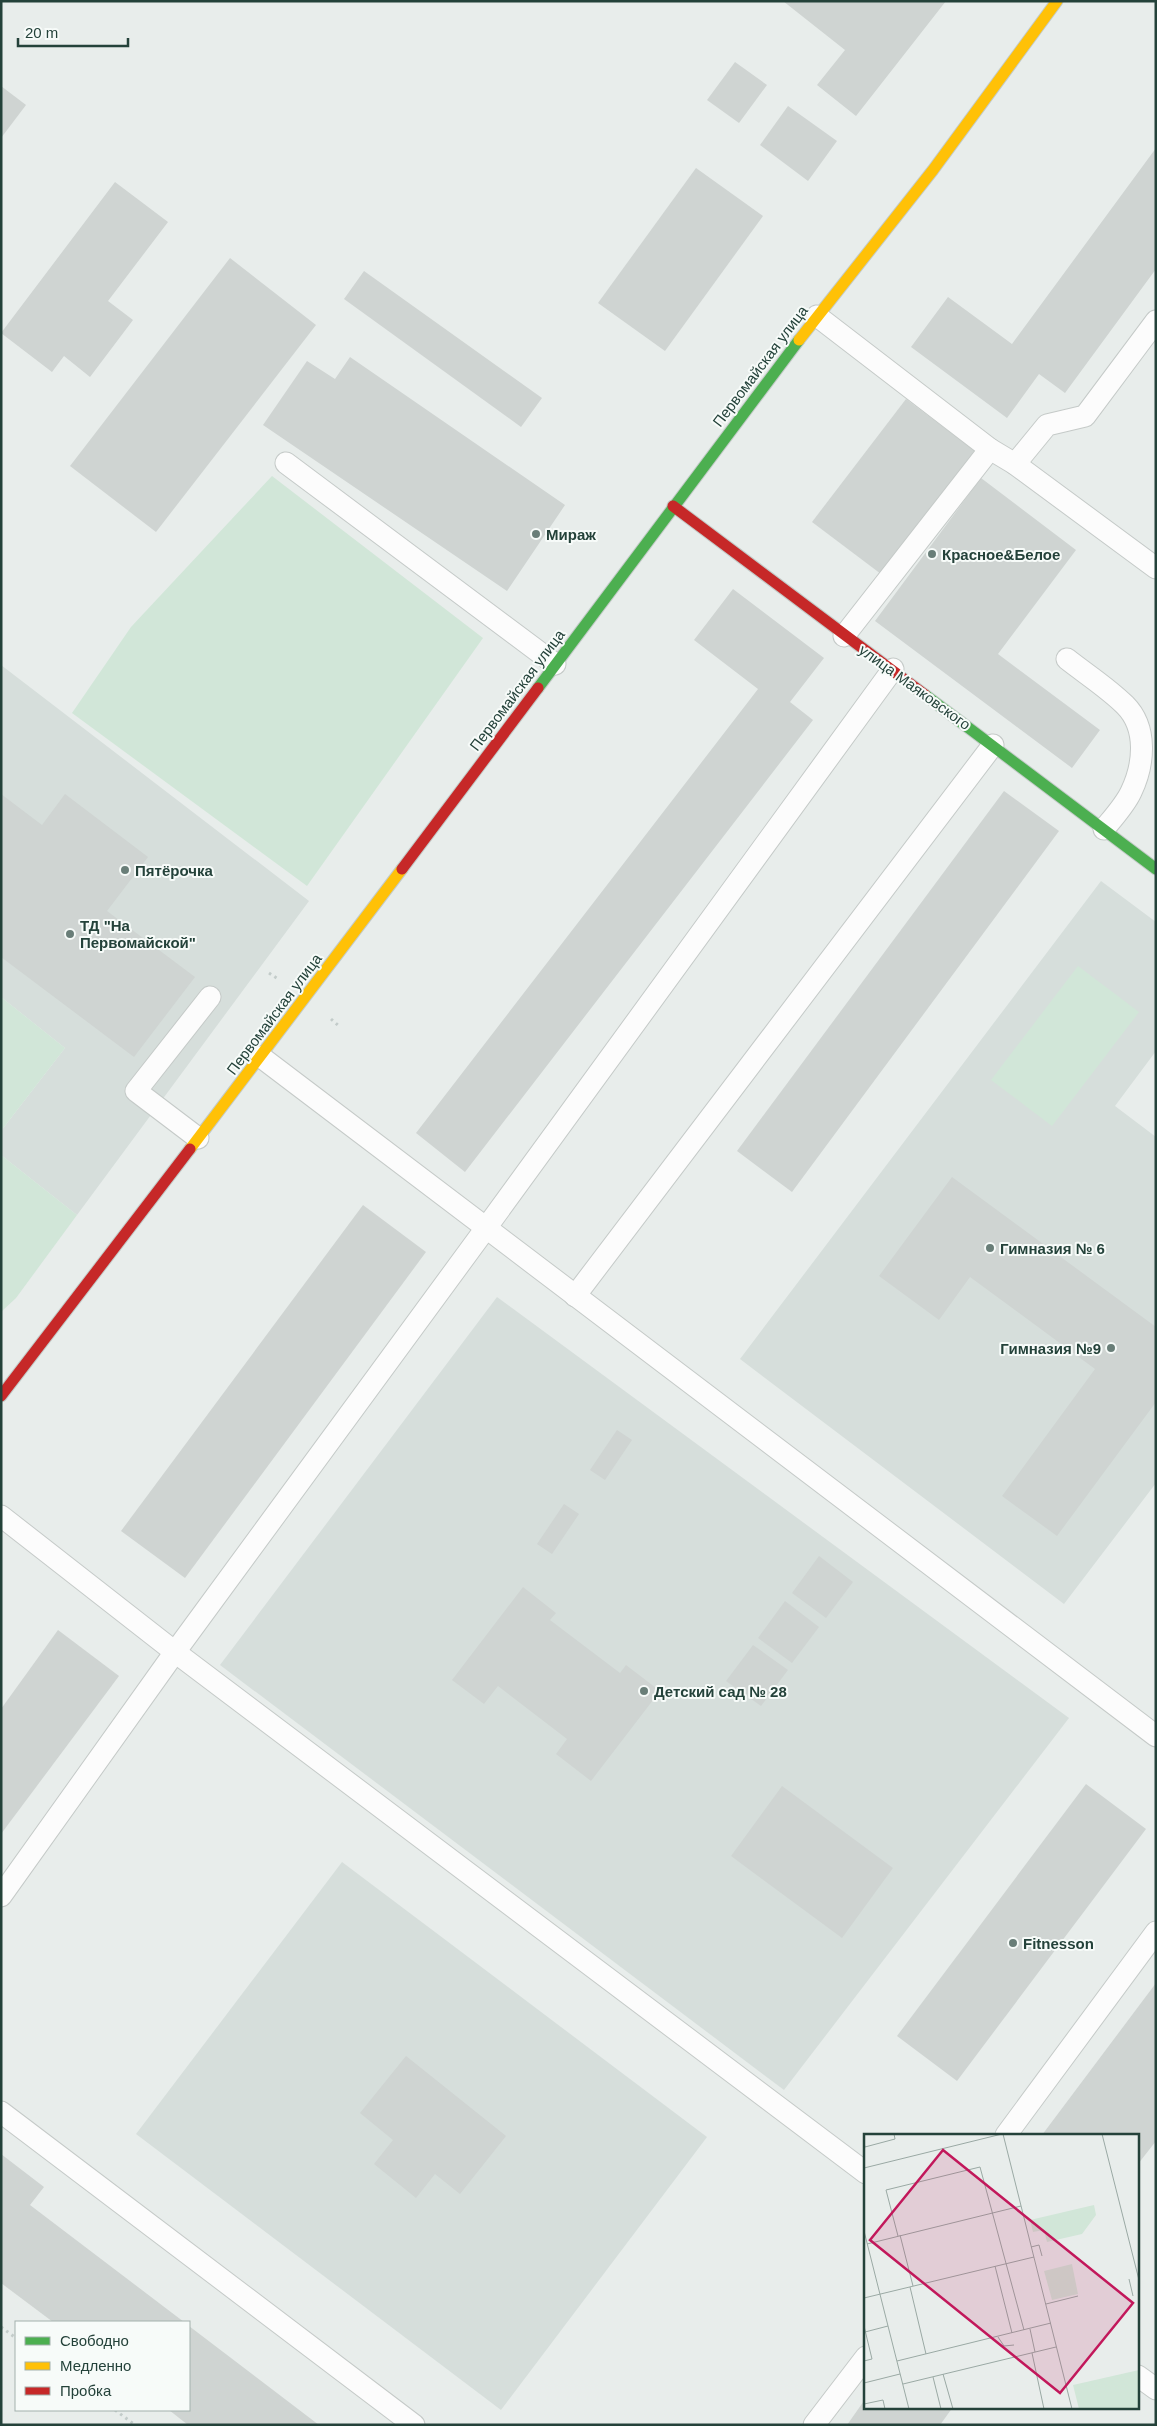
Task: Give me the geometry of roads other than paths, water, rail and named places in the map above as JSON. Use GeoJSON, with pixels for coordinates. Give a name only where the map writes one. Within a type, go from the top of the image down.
{"type":"FeatureCollection","features":[{"type":"Feature","properties":{"kind":"street","name":"Первомайская улица"},"geometry":{"type":"LineString","coordinates":[[1,1396],[261,1057],[817,316],[933,170],[1055,2]]}},
{"type":"Feature","properties":{"kind":"street","name":"улица Маяковского"},"geometry":{"type":"LineString","coordinates":[[673,506],[844,636],[893,669],[1156,869]]}},
{"type":"Feature","properties":{"kind":"lane"},"geometry":{"type":"LineString","coordinates":[[817,316],[990,449],[1015,464],[1156,568]]}},
{"type":"Feature","properties":{"kind":"lane"},"geometry":{"type":"LineString","coordinates":[[1015,464],[1047,425],[1085,416],[1156,321]]}},
{"type":"Feature","properties":{"kind":"lane"},"geometry":{"type":"LineString","coordinates":[[844,636],[990,449]]}},
{"type":"Feature","properties":{"kind":"lane"},"geometry":{"type":"LineString","coordinates":[[286,463],[555,664]]}},
{"type":"Feature","properties":{"kind":"lane"},"geometry":{"type":"LineString","coordinates":[[1067,659],[1126,705],[1137,722],[1142,743],[1142,763],[1131,793],[1104,829]]}},
{"type":"Feature","properties":{"kind":"lane"},"geometry":{"type":"LineString","coordinates":[[1,1896],[174,1652],[486,1228],[893,669]]}},
{"type":"Feature","properties":{"kind":"lane"},"geometry":{"type":"LineString","coordinates":[[575,1296],[993,745]]}},
{"type":"Feature","properties":{"kind":"lane"},"geometry":{"type":"LineString","coordinates":[[198,1138],[136,1091],[210,997]]}},
{"type":"Feature","properties":{"kind":"lane"},"geometry":{"type":"LineString","coordinates":[[261,1057],[1156,1736]]}},
{"type":"Feature","properties":{"kind":"lane"},"geometry":{"type":"LineString","coordinates":[[1,1516],[174,1652],[864,2171]]}},
{"type":"Feature","properties":{"kind":"lane"},"geometry":{"type":"LineString","coordinates":[[1007,2134],[1156,1932]]}},
{"type":"Feature","properties":{"kind":"lane"},"geometry":{"type":"LineString","coordinates":[[1,2112],[414,2425]]}},
{"type":"Feature","properties":{"kind":"lane"},"geometry":{"type":"LineString","coordinates":[[814,2425],[864,2360]]}},
{"type":"Feature","properties":{"kind":"lane"},"geometry":{"type":"LineString","coordinates":[[1140,2377],[1156,2389]]}},
{"type":"Feature","properties":{"kind":"place","name":"Мираж"},"geometry":{"type":"Point","coordinates":[536,534]}},
{"type":"Feature","properties":{"kind":"place","name":"Красное&Белое"},"geometry":{"type":"Point","coordinates":[932,554]}},
{"type":"Feature","properties":{"kind":"place","name":"Пятёрочка"},"geometry":{"type":"Point","coordinates":[125,870]}},
{"type":"Feature","properties":{"kind":"place","name":"ТД \"На Первомайской\""},"geometry":{"type":"Point","coordinates":[70,934]}},
{"type":"Feature","properties":{"kind":"place","name":"Гимназия № 6"},"geometry":{"type":"Point","coordinates":[990,1248]}},
{"type":"Feature","properties":{"kind":"place","name":"Гимназия №9"},"geometry":{"type":"Point","coordinates":[1111,1348]}},
{"type":"Feature","properties":{"kind":"place","name":"Детский сад № 28"},"geometry":{"type":"Point","coordinates":[644,1691]}},
{"type":"Feature","properties":{"kind":"place","name":"Fitnesson"},"geometry":{"type":"Point","coordinates":[1013,1943]}}]}
